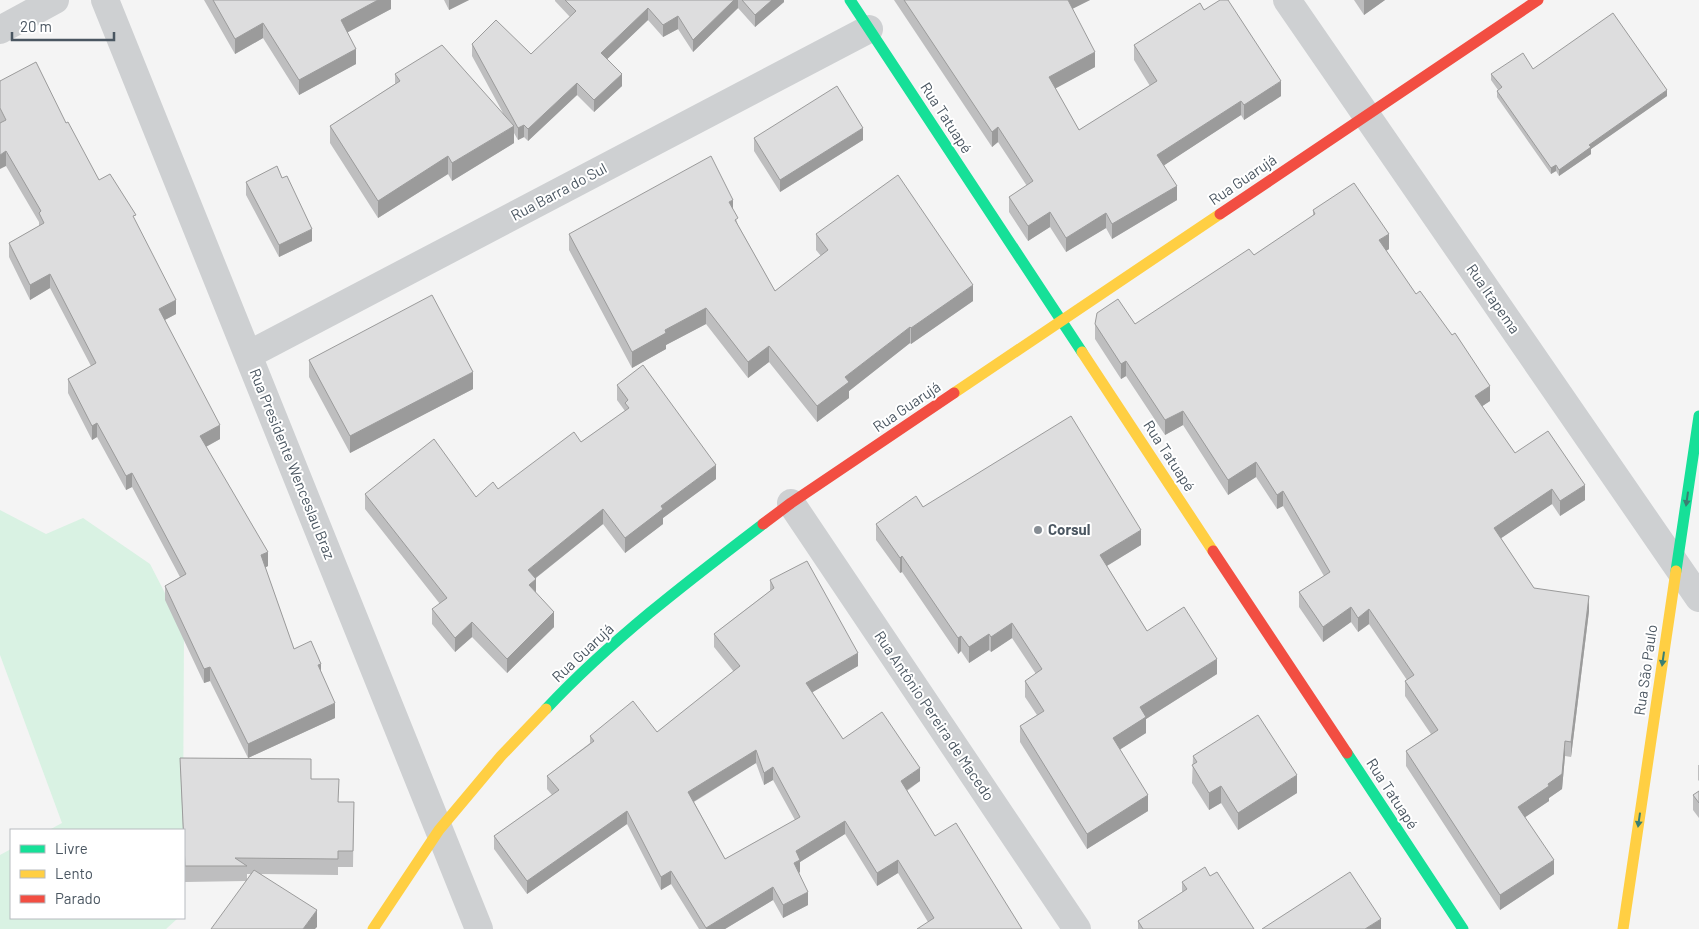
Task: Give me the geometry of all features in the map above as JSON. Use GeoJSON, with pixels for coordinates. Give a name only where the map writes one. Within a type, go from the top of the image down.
{"type":"FeatureCollection","features":[{"type":"Feature","properties":{"kind":"street"},"geometry":{"type":"LineString","coordinates":[[0,30],[55,0]]}},
{"type":"Feature","properties":{"kind":"street","name":"Rua Presidente Wenceslau Braz"},"geometry":{"type":"LineString","coordinates":[[105,0],[479,929]]}},
{"type":"Feature","properties":{"kind":"street","name":"Rua Tatuapé"},"geometry":{"type":"LineString","coordinates":[[850,0],[1464,929]]}},
{"type":"Feature","properties":{"kind":"street","name":"Rua Itapema"},"geometry":{"type":"LineString","coordinates":[[1288,0],[1699,598]]}},
{"type":"Feature","properties":{"kind":"street","name":"Rua Guarujá"},"geometry":{"type":"LineString","coordinates":[[373,929],[439,830],[501,756],[584,668],[668,597],[791,503],[1538,0]]}},
{"type":"Feature","properties":{"kind":"street","name":"Rua Barra do Sul"},"geometry":{"type":"LineString","coordinates":[[248,355],[869,29]]}},
{"type":"Feature","properties":{"kind":"street","name":"Rua São Paulo"},"geometry":{"type":"LineString","coordinates":[[1623,929],[1699,416]]}},
{"type":"Feature","properties":{"kind":"street","name":"Rua Antônio Pereira de Macedo"},"geometry":{"type":"LineString","coordinates":[[791,503],[1077,929]]}},
{"type":"Feature","properties":{"kind":"green space"},"geometry":{"type":"Polygon","coordinates":[[[0,510],[46,534],[83,518],[150,564],[184,630],[183,829],[51,829],[62,823],[0,655],[0,510]]]}},
{"type":"Feature","properties":{"kind":"green space"},"geometry":{"type":"Polygon","coordinates":[[[10,850],[10,919],[177,919],[166,929],[0,929],[0,855],[10,850]]]}},
{"type":"Feature","properties":{"kind":"building"},"geometry":{"type":"Polygon","coordinates":[[[213,0],[378,0],[341,20],[356,49],[299,80],[263,23],[235,39],[213,0]]]}},
{"type":"Feature","properties":{"kind":"building"},"geometry":{"type":"Polygon","coordinates":[[[565,0],[734,0],[693,40],[678,16],[663,25],[648,8],[601,53],[622,74],[594,100],[577,83],[528,129],[524,125],[518,128],[472,44],[496,20],[531,54],[576,11],[565,0]]]}},
{"type":"Feature","properties":{"kind":"building"},"geometry":{"type":"Polygon","coordinates":[[[742,0],[772,0],[755,15],[742,0]]]}},
{"type":"Feature","properties":{"kind":"building"},"geometry":{"type":"Polygon","coordinates":[[[904,0],[1068,0],[1095,52],[1049,77],[1079,130],[1157,81],[1134,45],[1200,3],[1204,10],[1220,0],[1228,0],[1281,81],[1244,105],[1241,101],[1157,155],[1177,186],[1112,224],[1106,213],[1066,238],[1050,212],[1028,226],[1009,197],[1033,181],[998,127],[992,132],[904,0]]]}},
{"type":"Feature","properties":{"kind":"building"},"geometry":{"type":"Polygon","coordinates":[[[1613,13],[1667,90],[1589,145],[1591,147],[1559,170],[1556,165],[1551,168],[1497,91],[1502,87],[1491,74],[1523,53],[1533,69],[1613,13]]]}},
{"type":"Feature","properties":{"kind":"building"},"geometry":{"type":"Polygon","coordinates":[[[442,45],[514,126],[452,163],[448,156],[378,201],[330,126],[400,81],[395,74],[442,45]]]}},
{"type":"Feature","properties":{"kind":"building"},"geometry":{"type":"Polygon","coordinates":[[[36,62],[66,123],[68,122],[99,180],[110,174],[136,215],[133,216],[176,300],[159,309],[220,425],[200,436],[268,552],[261,555],[294,649],[311,641],[321,664],[318,665],[335,703],[248,744],[210,667],[204,669],[165,586],[186,574],[132,473],[126,476],[97,423],[92,426],[68,379],[96,363],[50,274],[30,285],[9,243],[44,223],[39,213],[41,211],[6,151],[0,155],[0,123],[6,120],[0,108],[0,81],[36,62]]]}},
{"type":"Feature","properties":{"kind":"building"},"geometry":{"type":"Polygon","coordinates":[[[837,86],[863,128],[780,180],[754,138],[837,86]]]}},
{"type":"Feature","properties":{"kind":"building"},"geometry":{"type":"Polygon","coordinates":[[[711,156],[733,200],[729,202],[738,218],[735,220],[775,291],[828,250],[816,234],[898,175],[973,285],[910,327],[845,377],[849,382],[817,406],[769,346],[748,362],[706,308],[665,330],[666,333],[632,352],[569,234],[711,156]]]}},
{"type":"Feature","properties":{"kind":"building"},"geometry":{"type":"Polygon","coordinates":[[[277,166],[282,178],[287,176],[312,229],[279,245],[246,182],[277,166]]]}},
{"type":"Feature","properties":{"kind":"building"},"geometry":{"type":"Polygon","coordinates":[[[1354,183],[1389,234],[1379,240],[1416,294],[1420,291],[1452,335],[1455,333],[1490,386],[1475,396],[1515,453],[1548,431],[1585,485],[1560,501],[1552,489],[1494,528],[1534,588],[1589,596],[1571,742],[1565,741],[1562,774],[1548,784],[1549,786],[1518,807],[1554,860],[1500,895],[1406,751],[1438,730],[1405,681],[1414,675],[1369,609],[1358,618],[1351,607],[1323,627],[1299,592],[1330,572],[1283,491],[1277,495],[1256,462],[1228,480],[1183,411],[1165,420],[1126,361],[1121,364],[1095,324],[1097,313],[1118,299],[1135,324],[1249,249],[1254,255],[1315,214],[1313,210],[1354,183]]]}},
{"type":"Feature","properties":{"kind":"building"},"geometry":{"type":"Polygon","coordinates":[[[432,295],[473,372],[350,436],[309,360],[432,295]]]}},
{"type":"Feature","properties":{"kind":"building"},"geometry":{"type":"Polygon","coordinates":[[[643,365],[716,465],[661,506],[663,509],[625,538],[603,509],[528,570],[536,579],[529,585],[554,612],[507,659],[472,622],[455,638],[432,609],[447,598],[365,494],[434,439],[476,497],[493,482],[498,489],[574,432],[581,442],[629,408],[625,403],[628,400],[617,385],[643,365]]]}},
{"type":"Feature","properties":{"kind":"building"},"geometry":{"type":"Polygon","coordinates":[[[1071,416],[1141,530],[1100,555],[1147,631],[1184,607],[1217,659],[1140,707],[1146,717],[1113,738],[1148,795],[1087,834],[1020,726],[1044,711],[1025,681],[1042,669],[1012,623],[991,637],[989,634],[969,647],[961,636],[958,638],[902,556],[900,558],[876,524],[916,496],[923,507],[1071,416]]]}},
{"type":"Feature","properties":{"kind":"building"},"geometry":{"type":"Polygon","coordinates":[[[807,561],[858,653],[806,683],[843,739],[882,712],[920,768],[901,781],[935,836],[956,823],[1022,929],[917,929],[934,918],[898,860],[877,873],[845,821],[796,851],[800,860],[794,863],[808,892],[783,905],[773,887],[706,928],[671,871],[661,877],[627,811],[527,881],[494,836],[559,790],[547,776],[594,741],[590,736],[633,701],[657,732],[740,666],[714,634],[774,588],[770,580],[807,561]],[[756,750],[688,792],[725,859],[800,817],[773,767],[764,773],[756,750]]]}},
{"type":"Feature","properties":{"kind":"building"},"geometry":{"type":"Polygon","coordinates":[[[1258,715],[1297,775],[1238,813],[1221,786],[1209,793],[1192,765],[1197,762],[1193,756],[1258,715]]]}},
{"type":"Feature","properties":{"kind":"building"},"geometry":{"type":"Polygon","coordinates":[[[180,758],[311,759],[311,779],[339,779],[338,802],[354,802],[353,851],[338,851],[338,859],[235,858],[247,866],[185,866],[185,829],[183,829],[180,758]]]}},
{"type":"Feature","properties":{"kind":"building"},"geometry":{"type":"Polygon","coordinates":[[[1699,791],[1699,803],[1693,795],[1699,791]]]}},
{"type":"Feature","properties":{"kind":"building"},"geometry":{"type":"Polygon","coordinates":[[[1205,867],[1210,876],[1217,872],[1254,929],[1143,929],[1138,921],[1187,889],[1182,882],[1205,867]]]}},
{"type":"Feature","properties":{"kind":"building"},"geometry":{"type":"Polygon","coordinates":[[[254,870],[317,910],[303,929],[211,929],[254,870]]]}},
{"type":"Feature","properties":{"kind":"building"},"geometry":{"type":"Polygon","coordinates":[[[1350,872],[1381,919],[1365,929],[1262,929],[1350,872]]]}},
{"type":"Feature","properties":{"kind":"traffic: fast"},"geometry":{"type":"LineString","coordinates":[[850,0],[1082,352]]}},
{"type":"Feature","properties":{"kind":"traffic: fast"},"geometry":{"type":"LineString","coordinates":[[1676,571],[1699,416]]}},
{"type":"Feature","properties":{"kind":"traffic: fast"},"geometry":{"type":"LineString","coordinates":[[546,709],[571,683],[624,635],[763,524]]}},
{"type":"Feature","properties":{"kind":"traffic: fast"},"geometry":{"type":"LineString","coordinates":[[1347,753],[1463,929]]}},
{"type":"Feature","properties":{"kind":"traffic: slow"},"geometry":{"type":"LineString","coordinates":[[954,393],[1220,214]]}},
{"type":"Feature","properties":{"kind":"traffic: slow"},"geometry":{"type":"LineString","coordinates":[[1082,352],[1213,551]]}},
{"type":"Feature","properties":{"kind":"traffic: slow"},"geometry":{"type":"LineString","coordinates":[[1623,929],[1676,571]]}},
{"type":"Feature","properties":{"kind":"traffic: slow"},"geometry":{"type":"LineString","coordinates":[[373,929],[439,830],[501,756],[546,709]]}},
{"type":"Feature","properties":{"kind":"traffic: jam"},"geometry":{"type":"LineString","coordinates":[[1220,214],[1538,0]]}},
{"type":"Feature","properties":{"kind":"traffic: jam"},"geometry":{"type":"LineString","coordinates":[[763,524],[954,393]]}},
{"type":"Feature","properties":{"kind":"traffic: jam"},"geometry":{"type":"LineString","coordinates":[[1213,551],[1347,753]]}},
{"type":"Feature","properties":{"kind":"place","name":"Corsul"},"geometry":{"type":"Point","coordinates":[1038,530]}}]}
